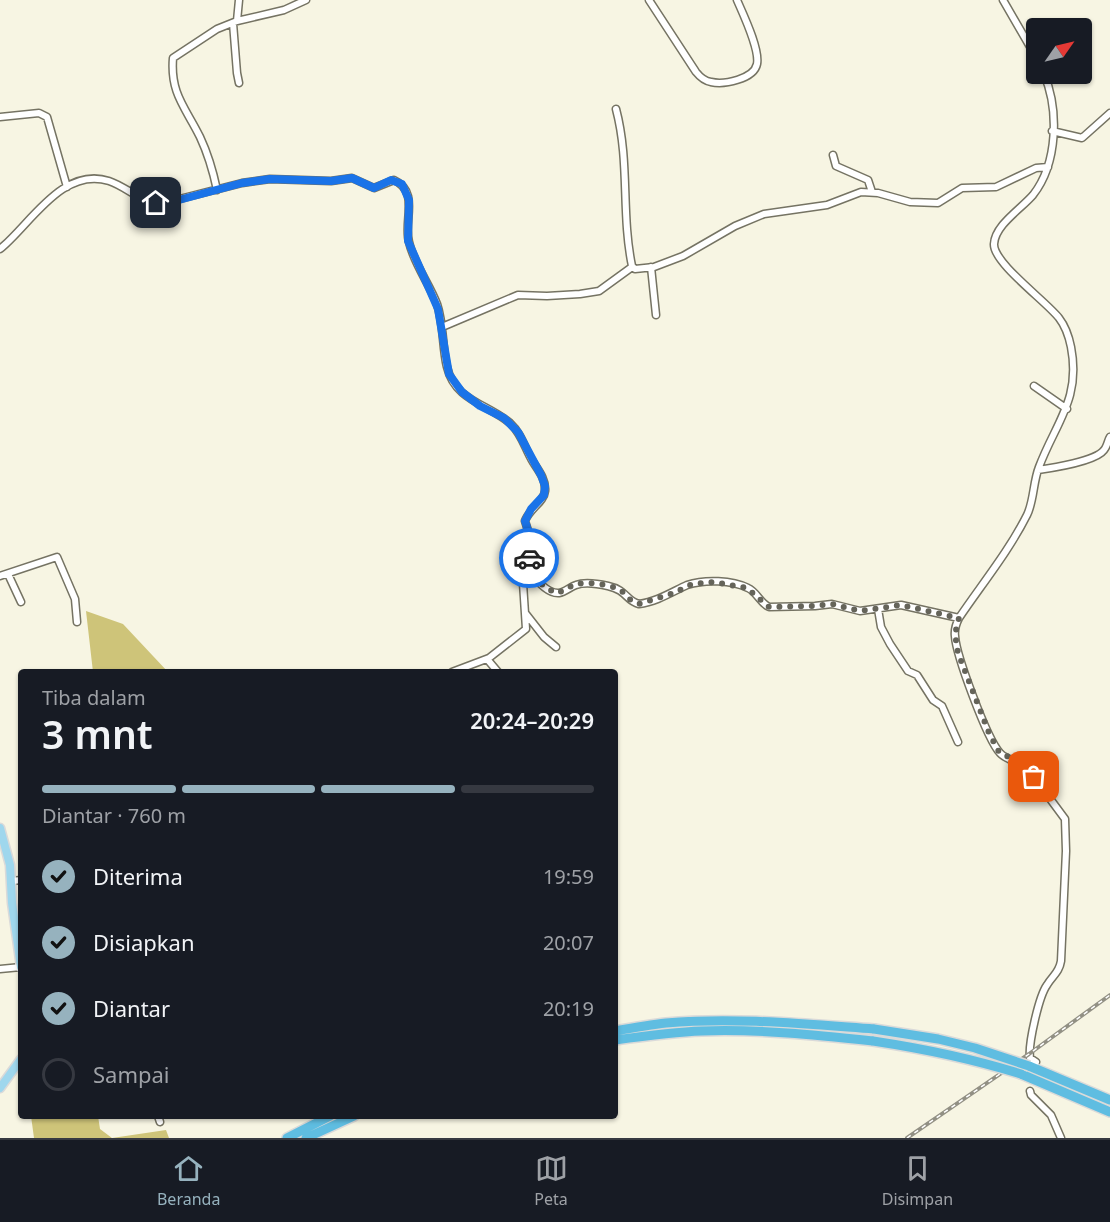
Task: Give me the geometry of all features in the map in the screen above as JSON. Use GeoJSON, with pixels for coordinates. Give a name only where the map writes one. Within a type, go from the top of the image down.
{"type":"FeatureCollection","features":[{"type":"Feature","properties":{"kind":"highway"},"geometry":{"type":"LineString","coordinates":[[618,1031],[666,1023],[709,1021],[798,1023],[874,1029],[938,1039],[1032,1064],[1110,1100]]}},
{"type":"Feature","properties":{"kind":"highway"},"geometry":{"type":"LineString","coordinates":[[618,1040],[704,1031],[795,1033],[873,1041],[944,1052],[1022,1074],[1110,1112]]}},
{"type":"Feature","properties":{"kind":"highway"},"geometry":{"type":"LineString","coordinates":[[287,1138],[324,1119]]}},
{"type":"Feature","properties":{"kind":"highway"},"geometry":{"type":"LineString","coordinates":[[306,1138],[347,1119]]}},
{"type":"Feature","properties":{"kind":"main road"},"geometry":{"type":"LineString","coordinates":[[0,828],[16,881],[12,903],[18,946]]}},
{"type":"Feature","properties":{"kind":"main road"},"geometry":{"type":"LineString","coordinates":[[0,1088],[18,1063]]}},
{"type":"Feature","properties":{"kind":"street"},"geometry":{"type":"LineString","coordinates":[[239,0],[235,22],[239,83]]}},
{"type":"Feature","properties":{"kind":"street"},"geometry":{"type":"LineString","coordinates":[[217,190],[208,155],[178,99],[173,58],[217,29],[235,22],[284,10],[306,0]]}},
{"type":"Feature","properties":{"kind":"street"},"geometry":{"type":"LineString","coordinates":[[649,0],[696,72],[704,80],[716,83],[745,76],[753,71],[757,63],[755,49],[737,0]]}},
{"type":"Feature","properties":{"kind":"street"},"geometry":{"type":"LineString","coordinates":[[1003,0],[1026,40]]}},
{"type":"Feature","properties":{"kind":"street"},"geometry":{"type":"LineString","coordinates":[[1032,1064],[1029,1051],[1037,1016],[1046,986],[1057,974],[1061,961],[1066,851],[1065,819],[1028,769],[999,752],[989,733],[958,653],[955,634],[959,618],[1028,513],[1038,470],[1071,397],[1074,363],[1067,330],[1054,312],[1006,266],[994,246],[1002,226],[1032,195],[1045,176],[1048,167],[1052,131],[1051,96],[1047,84]]}},
{"type":"Feature","properties":{"kind":"street"},"geometry":{"type":"LineString","coordinates":[[616,109],[624,150],[624,212],[632,267]]}},
{"type":"Feature","properties":{"kind":"street"},"geometry":{"type":"LineString","coordinates":[[0,117],[39,113],[47,117],[67,187]]}},
{"type":"Feature","properties":{"kind":"street"},"geometry":{"type":"LineString","coordinates":[[1052,131],[1082,138],[1110,113]]}},
{"type":"Feature","properties":{"kind":"street"},"geometry":{"type":"LineString","coordinates":[[832,155],[836,166],[868,180],[872,192]]}},
{"type":"Feature","properties":{"kind":"street"},"geometry":{"type":"LineString","coordinates":[[632,267],[635,269],[651,267],[687,255],[735,226],[764,214],[827,205],[857,193],[872,192],[910,202],[938,203],[962,188],[996,187],[1033,169],[1048,167]]}},
{"type":"Feature","properties":{"kind":"street"},"geometry":{"type":"LineString","coordinates":[[0,249],[30,216],[67,187],[81,180],[100,179],[116,184],[145,200],[160,204],[242,183],[270,179],[331,181],[352,178],[374,188],[391,180],[400,183],[406,189],[409,200],[408,241],[436,302],[447,367],[456,385],[480,406],[504,418],[514,427],[544,481],[544,495],[531,509],[525,521],[530,537],[523,583],[526,629],[487,659],[460,669]]}},
{"type":"Feature","properties":{"kind":"street"},"geometry":{"type":"LineString","coordinates":[[442,327],[518,295],[547,296],[599,291],[632,267]]}},
{"type":"Feature","properties":{"kind":"street"},"geometry":{"type":"LineString","coordinates":[[651,267],[656,315]]}},
{"type":"Feature","properties":{"kind":"street"},"geometry":{"type":"LineString","coordinates":[[1034,386],[1067,409]]}},
{"type":"Feature","properties":{"kind":"street"},"geometry":{"type":"LineString","coordinates":[[1038,470],[1097,455],[1104,451],[1110,436]]}},
{"type":"Feature","properties":{"kind":"street"},"geometry":{"type":"LineString","coordinates":[[0,576],[57,556],[75,599],[77,622]]}},
{"type":"Feature","properties":{"kind":"street"},"geometry":{"type":"LineString","coordinates":[[527,567],[540,583],[555,593],[565,591],[577,584],[605,585],[618,588],[631,601],[639,604],[674,593],[692,584],[714,582],[747,588],[769,607],[832,604],[858,611],[901,605],[959,618]]}},
{"type":"Feature","properties":{"kind":"street"},"geometry":{"type":"LineString","coordinates":[[8,573],[21,602]]}},
{"type":"Feature","properties":{"kind":"street"},"geometry":{"type":"LineString","coordinates":[[878,609],[881,627],[890,644],[906,669],[917,675],[933,700],[942,706],[958,742]]}},
{"type":"Feature","properties":{"kind":"street"},"geometry":{"type":"LineString","coordinates":[[524,611],[544,637],[556,647]]}},
{"type":"Feature","properties":{"kind":"street"},"geometry":{"type":"LineString","coordinates":[[487,659],[495,669]]}},
{"type":"Feature","properties":{"kind":"street"},"geometry":{"type":"LineString","coordinates":[[0,969],[18,967]]}},
{"type":"Feature","properties":{"kind":"street"},"geometry":{"type":"LineString","coordinates":[[1030,1091],[1031,1095],[1051,1115],[1061,1138]]}},
{"type":"Feature","properties":{"kind":"shaded area"},"geometry":{"type":"Polygon","coordinates":[[[86,611],[123,624],[165,669],[93,669],[86,611]]]}},
{"type":"Feature","properties":{"kind":"shaded area"},"geometry":{"type":"Polygon","coordinates":[[[31,1119],[98,1119],[100,1129],[112,1138],[34,1138],[31,1119]]]}},
{"type":"Feature","properties":{"kind":"shaded area"},"geometry":{"type":"Polygon","coordinates":[[[166,1130],[169,1138],[112,1138],[166,1130]]]}},
{"type":"Feature","properties":{"kind":"railway"},"geometry":{"type":"LineString","coordinates":[[907,1138],[1110,995]]}},
{"type":"Feature","properties":{"kind":"way so far"},"geometry":{"type":"LineString","coordinates":[[529,558],[527,567],[533,576],[555,593],[565,591],[577,584],[605,585],[618,588],[631,601],[639,604],[674,593],[692,584],[719,582],[752,590],[769,607],[832,604],[860,611],[901,605],[959,618],[955,628],[958,653],[989,733],[999,752],[1024,765],[1034,777]]}},
{"type":"Feature","properties":{"kind":"route"},"geometry":{"type":"LineString","coordinates":[[156,203],[164,204],[185,196],[256,180],[331,181],[352,178],[374,188],[391,180],[402,184],[409,200],[408,241],[438,309],[449,374],[462,392],[480,406],[504,418],[518,432],[544,481],[544,495],[531,509],[525,521],[530,537],[529,558]]}}]}
